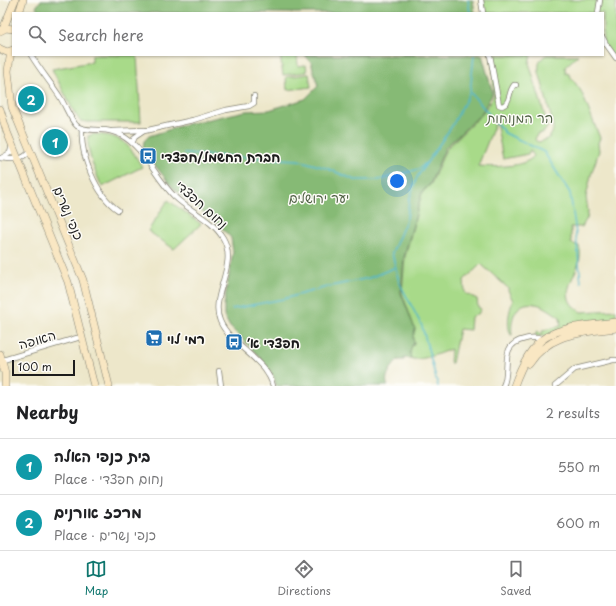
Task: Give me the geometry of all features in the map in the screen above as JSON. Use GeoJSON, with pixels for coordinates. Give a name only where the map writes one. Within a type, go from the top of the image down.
{"type":"FeatureCollection","features":[{"type":"Feature","properties":{"kind":"street"},"geometry":{"type":"LineString","coordinates":[[2,30],[15,0]]}},
{"type":"Feature","properties":{"kind":"street"},"geometry":{"type":"LineString","coordinates":[[19,12],[23,0]]}},
{"type":"Feature","properties":{"kind":"street"},"geometry":{"type":"LineString","coordinates":[[481,0],[482,12]]}},
{"type":"Feature","properties":{"kind":"street"},"geometry":{"type":"LineString","coordinates":[[598,12],[600,0]]}},
{"type":"Feature","properties":{"kind":"street"},"geometry":{"type":"LineString","coordinates":[[2,30],[9,28],[12,30]]}},
{"type":"Feature","properties":{"kind":"street"},"geometry":{"type":"LineString","coordinates":[[604,40],[616,58]]}},
{"type":"Feature","properties":{"kind":"street"},"geometry":{"type":"LineString","coordinates":[[0,49],[12,52]]}},
{"type":"Feature","properties":{"kind":"street","name":"כנפי נשרים"},"geometry":{"type":"LineString","coordinates":[[12,55],[9,64],[9,88],[12,107],[83,280],[109,386]]}},
{"type":"Feature","properties":{"kind":"street"},"geometry":{"type":"LineString","coordinates":[[31,56],[60,97],[73,122],[82,129],[82,148],[97,185],[111,205],[118,210]]}},
{"type":"Feature","properties":{"kind":"street"},"geometry":{"type":"LineString","coordinates":[[490,56],[499,105],[506,105],[511,89],[514,85],[516,85]]}},
{"type":"Feature","properties":{"kind":"street"},"geometry":{"type":"LineString","coordinates":[[132,143],[139,134],[149,130],[194,120],[226,110],[249,106],[254,103],[254,96]]}},
{"type":"Feature","properties":{"kind":"street","name":"כנפי נשרים"},"geometry":{"type":"LineString","coordinates":[[0,109],[12,144],[68,282],[94,386]]}},
{"type":"Feature","properties":{"kind":"street","name":"נחום חפצדי"},"geometry":{"type":"LineString","coordinates":[[82,129],[107,131],[122,136],[132,143],[139,149],[170,192],[210,223],[224,239],[228,257],[218,303],[218,315],[220,321],[229,334],[261,367],[273,386]]}},
{"type":"Feature","properties":{"kind":"street"},"geometry":{"type":"LineString","coordinates":[[107,131],[149,130]]}},
{"type":"Feature","properties":{"kind":"street"},"geometry":{"type":"LineString","coordinates":[[1,158],[10,152],[12,144]]}},
{"type":"Feature","properties":{"kind":"street"},"geometry":{"type":"LineString","coordinates":[[1,158],[19,159],[30,151]]}},
{"type":"Feature","properties":{"kind":"street"},"geometry":{"type":"LineString","coordinates":[[514,386],[523,365],[532,351],[561,331],[616,322]]}},
{"type":"Feature","properties":{"kind":"street"},"geometry":{"type":"LineString","coordinates":[[518,386],[531,360],[545,342],[575,333],[616,328]]}},
{"type":"Feature","properties":{"kind":"street"},"geometry":{"type":"LineString","coordinates":[[503,386],[505,382],[507,356],[510,347],[520,340],[537,337],[545,342]]}},
{"type":"Feature","properties":{"kind":"street","name":"האופה"},"geometry":{"type":"LineString","coordinates":[[1,357],[77,338]]}},
{"type":"Feature","properties":{"kind":"street"},"geometry":{"type":"LineString","coordinates":[[1,357],[6,372],[5,386]]}},
{"type":"Feature","properties":{"kind":"street"},"geometry":{"type":"LineString","coordinates":[[555,386],[575,368],[615,361]]}},
{"type":"Feature","properties":{"kind":"street"},"geometry":{"type":"LineString","coordinates":[[219,371],[221,386]]}},
{"type":"Feature","properties":{"kind":"green space"},"geometry":{"type":"Polygon","coordinates":[[[41,0],[473,0],[475,12],[39,12],[36,7],[41,0]]]}},
{"type":"Feature","properties":{"kind":"green space"},"geometry":{"type":"Polygon","coordinates":[[[484,0],[616,0],[616,60],[604,46],[604,12],[484,12],[484,0]]]}},
{"type":"Feature","properties":{"kind":"green space"},"geometry":{"type":"Polygon","coordinates":[[[92,56],[137,56],[141,122],[80,121],[52,69],[92,62],[92,56]]]}},
{"type":"Feature","properties":{"kind":"green space"},"geometry":{"type":"Polygon","coordinates":[[[280,56],[297,56],[298,66],[306,65],[307,72],[283,75],[280,56]]]}},
{"type":"Feature","properties":{"kind":"green space","name":"יער ירושלים"},"geometry":{"type":"Polygon","coordinates":[[[306,56],[482,56],[492,90],[492,95],[481,114],[445,148],[430,184],[422,192],[404,257],[401,293],[415,329],[413,337],[414,344],[412,345],[410,353],[411,359],[404,358],[404,360],[398,360],[391,369],[387,376],[388,386],[276,386],[274,377],[258,355],[230,327],[224,316],[224,305],[233,252],[231,238],[218,224],[173,188],[143,150],[144,141],[149,136],[187,124],[246,111],[269,110],[305,99],[318,86],[311,62],[306,56]]]}},
{"type":"Feature","properties":{"kind":"green space","name":"הר המנוחות"},"geometry":{"type":"Polygon","coordinates":[[[491,56],[531,56],[529,63],[548,126],[544,132],[537,134],[535,140],[538,142],[545,140],[552,134],[553,124],[539,72],[540,62],[545,56],[577,56],[565,67],[566,74],[568,73],[581,91],[600,138],[598,143],[599,151],[586,197],[588,211],[587,218],[582,227],[571,227],[571,243],[579,246],[580,255],[579,263],[571,280],[568,297],[572,305],[581,312],[616,310],[616,320],[544,336],[535,336],[537,331],[542,334],[543,330],[561,326],[560,317],[542,306],[528,304],[518,308],[515,312],[511,335],[509,331],[509,318],[513,301],[508,288],[481,264],[464,280],[465,293],[477,299],[478,307],[481,309],[478,314],[471,317],[470,330],[459,329],[452,363],[450,363],[451,349],[426,358],[411,359],[410,353],[412,345],[414,345],[413,337],[415,329],[402,293],[405,257],[422,193],[431,184],[446,149],[482,114],[494,96],[491,56]],[[496,121],[478,166],[516,165],[529,160],[534,156],[530,150],[528,154],[503,159],[496,121]]]}},
{"type":"Feature","properties":{"kind":"green space"},"geometry":{"type":"Polygon","coordinates":[[[309,74],[311,87],[287,90],[286,77],[309,74]]]}},
{"type":"Feature","properties":{"kind":"green space"},"geometry":{"type":"Polygon","coordinates":[[[94,134],[112,137],[124,142],[133,152],[142,167],[102,187],[92,162],[88,143],[88,136],[94,134]]]}},
{"type":"Feature","properties":{"kind":"green space"},"geometry":{"type":"Polygon","coordinates":[[[168,200],[201,224],[174,249],[148,231],[168,200]]]}},
{"type":"Feature","properties":{"kind":"waterway"},"geometry":{"type":"LineString","coordinates":[[468,0],[470,12]]}},
{"type":"Feature","properties":{"kind":"waterway"},"geometry":{"type":"LineString","coordinates":[[438,386],[422,326],[399,282],[392,253],[407,218],[409,200],[417,177],[452,126],[470,92],[474,56]]}},
{"type":"Feature","properties":{"kind":"waterway"},"geometry":{"type":"LineString","coordinates":[[470,92],[505,133],[544,152],[570,193],[581,282]]}},
{"type":"Feature","properties":{"kind":"waterway"},"geometry":{"type":"LineString","coordinates":[[184,154],[298,160],[326,168],[355,180],[379,180],[419,169],[428,161]]}},
{"type":"Feature","properties":{"kind":"waterway"},"geometry":{"type":"LineString","coordinates":[[232,309],[283,299],[327,287],[369,278],[396,267]]}},
{"type":"Feature","properties":{"kind":"place","name":"מרכז אורנים"},"geometry":{"type":"Point","coordinates":[31,99]}},
{"type":"Feature","properties":{"kind":"place","name":"בית כנפי האלה"},"geometry":{"type":"Point","coordinates":[55,142]}},
{"type":"Feature","properties":{"kind":"place","name":"חברת החשמל/חפצדי"},"geometry":{"type":"Point","coordinates":[148,156]}},
{"type":"Feature","properties":{"kind":"place","name":"רמי לוי"},"geometry":{"type":"Point","coordinates":[154,338]}},
{"type":"Feature","properties":{"kind":"place","name":"חפצדי א׳"},"geometry":{"type":"Point","coordinates":[234,342]}}]}
